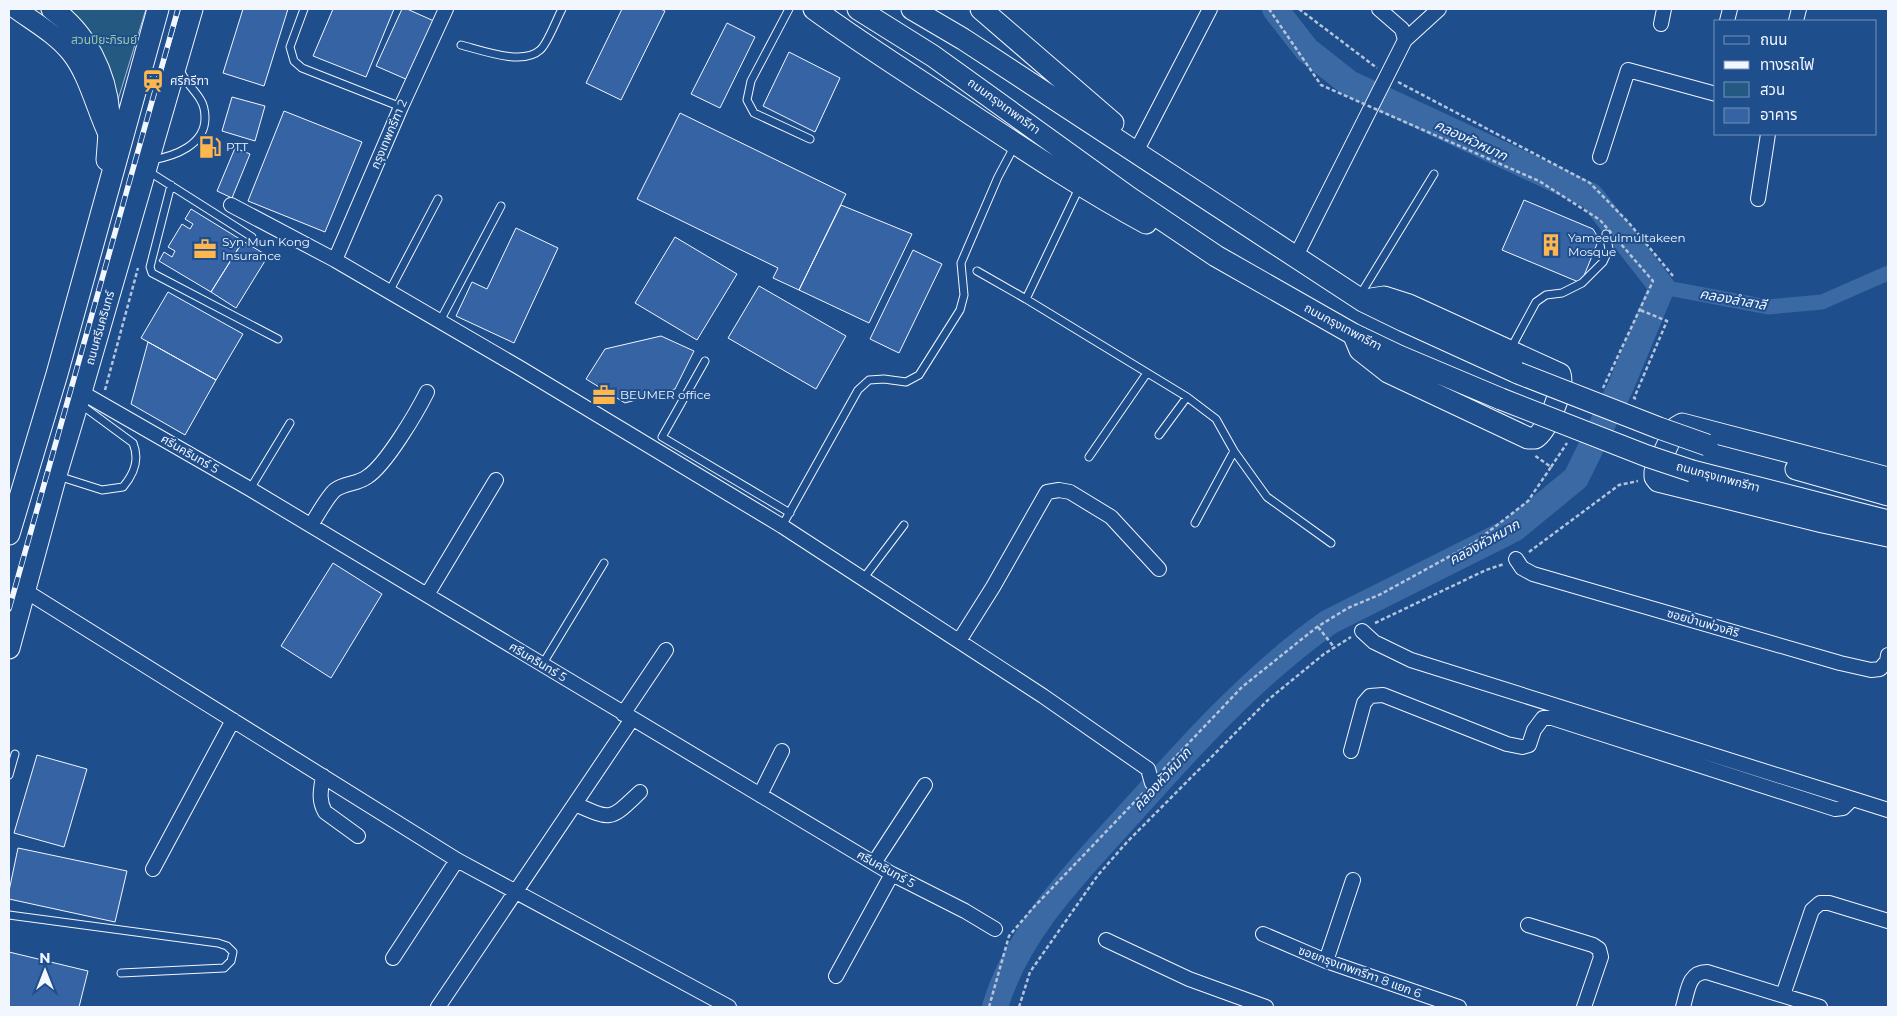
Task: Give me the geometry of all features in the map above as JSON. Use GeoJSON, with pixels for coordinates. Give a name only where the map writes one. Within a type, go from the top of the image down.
{"type":"FeatureCollection","features":[{"type":"Feature","properties":{"kind":"main road"},"geometry":{"type":"LineString","coordinates":[[16,9],[59,40],[73,55],[86,79],[108,134]]}},
{"type":"Feature","properties":{"kind":"main road"},"geometry":{"type":"LineString","coordinates":[[52,9],[80,34],[96,62],[104,85],[109,114],[106,194]]}},
{"type":"Feature","properties":{"kind":"main road"},"geometry":{"type":"LineString","coordinates":[[9,534],[57,374],[158,9]]}},
{"type":"Feature","properties":{"kind":"main road","name":"ถนนศรีนครินทร์"},"geometry":{"type":"LineString","coordinates":[[9,648],[56,475],[192,9]]}},
{"type":"Feature","properties":{"kind":"main road"},"geometry":{"type":"LineString","coordinates":[[799,9],[851,36]]}},
{"type":"Feature","properties":{"kind":"main road"},"geometry":{"type":"LineString","coordinates":[[814,9],[851,36],[1081,185],[1158,230],[1216,256]]}},
{"type":"Feature","properties":{"kind":"main road","name":"ถนนกรุงเทพกรีฑา"},"geometry":{"type":"LineString","coordinates":[[858,9],[933,56],[1093,172],[1216,256],[1353,334],[1398,356],[1501,399],[1647,456],[1692,471],[1888,521]]}},
{"type":"Feature","properties":{"kind":"main road"},"geometry":{"type":"LineString","coordinates":[[912,9],[963,39],[1166,170],[1361,299],[1404,322],[1518,373],[1659,428],[1707,445],[1888,495]]}},
{"type":"Feature","properties":{"kind":"main road"},"geometry":{"type":"LineString","coordinates":[[925,9],[963,39]]}},
{"type":"Feature","properties":{"kind":"main road"},"geometry":{"type":"LineString","coordinates":[[981,9],[1024,44],[1166,170]]}},
{"type":"Feature","properties":{"kind":"main road"},"geometry":{"type":"LineString","coordinates":[[1353,334],[1360,350],[1388,372],[1528,438],[1535,438],[1543,432],[1555,405],[1562,379],[1560,374],[1409,305],[1384,297],[1361,299]]}},
{"type":"Feature","properties":{"kind":"main road"},"geometry":{"type":"LineString","coordinates":[[1888,478],[1682,424],[1674,431],[1655,472],[1655,477],[1658,481],[1668,484],[1888,536]]}},
{"type":"Feature","properties":{"kind":"street","name":"กรุงเทพกรีฑา 2"},"geometry":{"type":"LineString","coordinates":[[335,260],[401,107],[446,9]]}},
{"type":"Feature","properties":{"kind":"street"},"geometry":{"type":"LineString","coordinates":[[1139,146],[1210,9]]}},
{"type":"Feature","properties":{"kind":"street"},"geometry":{"type":"LineString","coordinates":[[1379,9],[1402,29],[1405,40]]}},
{"type":"Feature","properties":{"kind":"street"},"geometry":{"type":"LineString","coordinates":[[1296,256],[1405,40],[1439,9]]}},
{"type":"Feature","properties":{"kind":"street"},"geometry":{"type":"LineString","coordinates":[[1661,24],[1664,9]]}},
{"type":"Feature","properties":{"kind":"street"},"geometry":{"type":"LineString","coordinates":[[1600,157],[1628,70],[1714,93]]}},
{"type":"Feature","properties":{"kind":"street"},"geometry":{"type":"LineString","coordinates":[[1758,199],[1768,135]]}},
{"type":"Feature","properties":{"kind":"street"},"geometry":{"type":"LineString","coordinates":[[231,205],[335,260],[782,526],[1043,696],[1148,769],[1152,783]]}},
{"type":"Feature","properties":{"kind":"street"},"geometry":{"type":"LineString","coordinates":[[311,525],[334,490],[366,478],[380,466],[428,392]]}},
{"type":"Feature","properties":{"kind":"street","name":"ศรีนครินทร์ 5"},"geometry":{"type":"LineString","coordinates":[[80,398],[101,404],[250,489],[892,874],[965,911],[995,929]]}},
{"type":"Feature","properties":{"kind":"street"},"geometry":{"type":"LineString","coordinates":[[427,596],[496,480]]}},
{"type":"Feature","properties":{"kind":"street"},"geometry":{"type":"LineString","coordinates":[[959,641],[993,587],[1047,492],[1059,490],[1070,492],[1111,517],[1159,569]]}},
{"type":"Feature","properties":{"kind":"street","name":"ซอยบ้านพ่วงศิริ"},"geometry":{"type":"LineString","coordinates":[[1516,559],[1522,568],[1533,574],[1840,663],[1871,670],[1880,669],[1887,661],[1888,655]]}},
{"type":"Feature","properties":{"kind":"street"},"geometry":{"type":"LineString","coordinates":[[24,590],[457,860],[729,1007]]}},
{"type":"Feature","properties":{"kind":"street"},"geometry":{"type":"LineString","coordinates":[[1362,631],[1374,642],[1411,660],[1888,810]]}},
{"type":"Feature","properties":{"kind":"street"},"geometry":{"type":"LineString","coordinates":[[438,1007],[575,804],[666,650]]}},
{"type":"Feature","properties":{"kind":"street"},"geometry":{"type":"LineString","coordinates":[[1351,751],[1364,703],[1370,696],[1383,695],[1507,744],[1522,747],[1529,746],[1534,730],[1543,718],[1552,718],[1835,809],[1843,808],[1852,799]]}},
{"type":"Feature","properties":{"kind":"street"},"geometry":{"type":"LineString","coordinates":[[153,869],[233,720]]}},
{"type":"Feature","properties":{"kind":"street"},"geometry":{"type":"LineString","coordinates":[[760,795],[782,751]]}},
{"type":"Feature","properties":{"kind":"street"},"geometry":{"type":"LineString","coordinates":[[323,776],[320,796],[321,806],[325,812],[358,836]]}},
{"type":"Feature","properties":{"kind":"street"},"geometry":{"type":"LineString","coordinates":[[874,863],[925,784]]}},
{"type":"Feature","properties":{"kind":"street"},"geometry":{"type":"LineString","coordinates":[[575,804],[602,816],[612,815],[623,808],[640,792]]}},
{"type":"Feature","properties":{"kind":"street"},"geometry":{"type":"LineString","coordinates":[[393,958],[457,860]]}},
{"type":"Feature","properties":{"kind":"street"},"geometry":{"type":"LineString","coordinates":[[836,976],[892,874]]}},
{"type":"Feature","properties":{"kind":"street"},"geometry":{"type":"LineString","coordinates":[[1326,961],[1353,880]]}},
{"type":"Feature","properties":{"kind":"street"},"geometry":{"type":"LineString","coordinates":[[1782,995],[1812,910],[1820,903],[1829,903],[1888,922]]}},
{"type":"Feature","properties":{"kind":"street"},"geometry":{"type":"LineString","coordinates":[[1528,925],[1593,945],[1599,949],[1601,957],[1584,1007]]}},
{"type":"Feature","properties":{"kind":"street","name":"ซอยกรุงเทพกรีฑา 8 แยก 6"},"geometry":{"type":"LineString","coordinates":[[1263,934],[1326,961],[1459,1007]]}},
{"type":"Feature","properties":{"kind":"street"},"geometry":{"type":"LineString","coordinates":[[1106,940],[1190,979],[1266,1007]]}},
{"type":"Feature","properties":{"kind":"street"},"geometry":{"type":"LineString","coordinates":[[1683,1007],[1693,976],[1699,972],[1707,972],[1820,1007]]}},
{"type":"Feature","properties":{"kind":"lane"},"geometry":{"type":"LineString","coordinates":[[304,9],[290,47],[294,61],[302,68],[401,107]]}},
{"type":"Feature","properties":{"kind":"lane"},"geometry":{"type":"LineString","coordinates":[[461,46],[517,58],[532,56],[541,50],[562,9]]}},
{"type":"Feature","properties":{"kind":"lane"},"geometry":{"type":"LineString","coordinates":[[789,9],[750,81],[747,100],[754,112],[810,139]]}},
{"type":"Feature","properties":{"kind":"lane"},"geometry":{"type":"LineString","coordinates":[[179,53],[180,70],[184,79],[201,100],[205,110],[205,125],[200,136],[191,146],[159,158],[147,165],[171,185],[252,238]]}},
{"type":"Feature","properties":{"kind":"lane"},"geometry":{"type":"LineString","coordinates":[[782,526],[858,390],[869,380],[884,379],[906,382],[919,376],[960,310],[964,295],[961,263],[998,177],[1016,144]]}},
{"type":"Feature","properties":{"kind":"lane"},"geometry":{"type":"LineString","coordinates":[[1361,299],[1434,174]]}},
{"type":"Feature","properties":{"kind":"lane"},"geometry":{"type":"LineString","coordinates":[[171,185],[150,267],[152,273],[278,339]]}},
{"type":"Feature","properties":{"kind":"lane"},"geometry":{"type":"LineString","coordinates":[[1026,299],[1081,185]]}},
{"type":"Feature","properties":{"kind":"lane"},"geometry":{"type":"LineString","coordinates":[[389,292],[438,199]]}},
{"type":"Feature","properties":{"kind":"lane"},"geometry":{"type":"LineString","coordinates":[[440,322],[501,206]]}},
{"type":"Feature","properties":{"kind":"lane"},"geometry":{"type":"LineString","coordinates":[[1510,351],[1536,302],[1546,295],[1562,293],[1582,283],[1603,262],[1609,249],[1606,234]]}},
{"type":"Feature","properties":{"kind":"lane"},"geometry":{"type":"LineString","coordinates":[[977,271],[1187,397],[1216,419],[1234,451],[1268,497],[1331,543]]}},
{"type":"Feature","properties":{"kind":"lane"},"geometry":{"type":"LineString","coordinates":[[705,362],[662,437],[790,513]]}},
{"type":"Feature","properties":{"kind":"lane"},"geometry":{"type":"LineString","coordinates":[[1089,457],[1146,373]]}},
{"type":"Feature","properties":{"kind":"lane"},"geometry":{"type":"LineString","coordinates":[[1159,435],[1187,397]]}},
{"type":"Feature","properties":{"kind":"lane"},"geometry":{"type":"LineString","coordinates":[[56,475],[102,490],[123,487],[129,480],[137,460],[134,443],[80,398]]}},
{"type":"Feature","properties":{"kind":"lane"},"geometry":{"type":"LineString","coordinates":[[250,489],[290,423]]}},
{"type":"Feature","properties":{"kind":"lane"},"geometry":{"type":"LineString","coordinates":[[1195,523],[1234,451]]}},
{"type":"Feature","properties":{"kind":"lane"},"geometry":{"type":"LineString","coordinates":[[863,579],[904,525]]}},
{"type":"Feature","properties":{"kind":"lane"},"geometry":{"type":"LineString","coordinates":[[542,665],[604,563]]}},
{"type":"Feature","properties":{"kind":"lane"},"geometry":{"type":"LineString","coordinates":[[9,775],[15,754]]}},
{"type":"Feature","properties":{"kind":"lane"},"geometry":{"type":"LineString","coordinates":[[9,915],[218,943],[227,946],[233,952],[231,961],[224,968],[121,973]]}},
{"type":"Feature","properties":{"kind":"path"},"geometry":{"type":"LineString","coordinates":[[1269,9],[1321,84],[1539,180],[1600,220],[1653,281],[1602,390]]}},
{"type":"Feature","properties":{"kind":"path"},"geometry":{"type":"LineString","coordinates":[[1299,9],[1383,73]]}},
{"type":"Feature","properties":{"kind":"path"},"geometry":{"type":"LineString","coordinates":[[1390,78],[1590,183],[1629,224],[1673,276]]}},
{"type":"Feature","properties":{"kind":"path"},"geometry":{"type":"LineString","coordinates":[[101,404],[139,264]]}},
{"type":"Feature","properties":{"kind":"path"},"geometry":{"type":"LineString","coordinates":[[1640,310],[1667,322],[1634,398],[1643,402]]}},
{"type":"Feature","properties":{"kind":"path"},"geometry":{"type":"LineString","coordinates":[[989,1007],[1009,936],[1033,908],[1242,687],[1317,627],[1348,608],[1381,594],[1474,543],[1528,501],[1572,436]]}},
{"type":"Feature","properties":{"kind":"path"},"geometry":{"type":"LineString","coordinates":[[1528,438],[1533,455],[1551,467]]}},
{"type":"Feature","properties":{"kind":"path"},"geometry":{"type":"LineString","coordinates":[[1019,1007],[1030,972],[1103,868],[1167,800],[1269,699],[1334,647],[1388,616],[1486,570],[1521,557],[1619,485],[1655,477]]}},
{"type":"Feature","properties":{"kind":"path"},"geometry":{"type":"LineString","coordinates":[[1317,627],[1334,647]]}},
{"type":"Feature","properties":{"kind":"green space","name":"สวนปิยะภิรมย์"},"geometry":{"type":"Polygon","coordinates":[[[32,9],[146,9],[117,103],[44,17],[32,9]]]}},
{"type":"Feature","properties":{"kind":"building"},"geometry":{"type":"Polygon","coordinates":[[[243,9],[288,9],[264,86],[223,73],[243,9]]]}},
{"type":"Feature","properties":{"kind":"building"},"geometry":{"type":"Polygon","coordinates":[[[333,9],[394,9],[366,77],[313,56],[333,9]]]}},
{"type":"Feature","properties":{"kind":"building"},"geometry":{"type":"Polygon","coordinates":[[[402,9],[407,9],[434,21],[408,80],[376,66],[402,9]]]}},
{"type":"Feature","properties":{"kind":"building"},"geometry":{"type":"Polygon","coordinates":[[[622,9],[661,9],[665,11],[621,100],[586,83],[622,9]]]}},
{"type":"Feature","properties":{"kind":"building"},"geometry":{"type":"Polygon","coordinates":[[[727,23],[755,37],[720,108],[691,94],[727,23]]]}},
{"type":"Feature","properties":{"kind":"building"},"geometry":{"type":"Polygon","coordinates":[[[789,52],[840,78],[815,132],[763,106],[789,52]]]}},
{"type":"Feature","properties":{"kind":"building"},"geometry":{"type":"Polygon","coordinates":[[[232,97],[265,106],[255,141],[222,131],[232,97]]]}},
{"type":"Feature","properties":{"kind":"building"},"geometry":{"type":"Polygon","coordinates":[[[284,111],[362,142],[325,232],[248,201],[284,111]]]}},
{"type":"Feature","properties":{"kind":"building"},"geometry":{"type":"Polygon","coordinates":[[[680,113],[846,194],[799,290],[773,278],[778,268],[637,199],[680,113]]]}},
{"type":"Feature","properties":{"kind":"building"},"geometry":{"type":"Polygon","coordinates":[[[235,148],[250,154],[232,198],[217,191],[235,148]]]}},
{"type":"Feature","properties":{"kind":"building","name":"Yameeulmultakeen Mosque"},"geometry":{"type":"Polygon","coordinates":[[[1524,200],[1593,229],[1599,239],[1581,283],[1502,250],[1524,200]]]}},
{"type":"Feature","properties":{"kind":"building"},"geometry":{"type":"Polygon","coordinates":[[[841,205],[912,234],[869,323],[799,290],[841,205]]]}},
{"type":"Feature","properties":{"kind":"building","name":"Syn Mun Kong Insurance"},"geometry":{"type":"Polygon","coordinates":[[[191,209],[243,241],[211,292],[159,261],[164,252],[172,257],[175,251],[168,247],[182,224],[190,229],[193,224],[185,219],[191,209]]]}},
{"type":"Feature","properties":{"kind":"building"},"geometry":{"type":"Polygon","coordinates":[[[516,228],[558,248],[514,343],[456,316],[472,282],[487,289],[516,228]]]}},
{"type":"Feature","properties":{"kind":"building"},"geometry":{"type":"Polygon","coordinates":[[[675,237],[737,274],[697,340],[635,303],[675,237]]]}},
{"type":"Feature","properties":{"kind":"building"},"geometry":{"type":"Polygon","coordinates":[[[243,241],[268,256],[236,308],[211,292],[243,241]]]}},
{"type":"Feature","properties":{"kind":"building"},"geometry":{"type":"Polygon","coordinates":[[[913,250],[942,264],[899,353],[870,339],[913,250]]]}},
{"type":"Feature","properties":{"kind":"building"},"geometry":{"type":"Polygon","coordinates":[[[759,286],[846,336],[816,389],[728,338],[759,286]]]}},
{"type":"Feature","properties":{"kind":"building"},"geometry":{"type":"Polygon","coordinates":[[[168,292],[243,334],[216,380],[141,338],[168,292]]]}},
{"type":"Feature","properties":{"kind":"building"},"geometry":{"type":"Polygon","coordinates":[[[661,336],[694,351],[675,389],[625,403],[586,379],[605,349],[661,336]]]}},
{"type":"Feature","properties":{"kind":"building"},"geometry":{"type":"Polygon","coordinates":[[[148,342],[216,380],[185,435],[131,404],[148,342]]]}},
{"type":"Feature","properties":{"kind":"building"},"geometry":{"type":"Polygon","coordinates":[[[333,563],[382,594],[331,678],[281,646],[333,563]]]}},
{"type":"Feature","properties":{"kind":"building"},"geometry":{"type":"Polygon","coordinates":[[[37,755],[87,769],[64,847],[14,833],[37,755]]]}},
{"type":"Feature","properties":{"kind":"building"},"geometry":{"type":"Polygon","coordinates":[[[18,848],[127,871],[115,922],[9,899],[18,848]]]}},
{"type":"Feature","properties":{"kind":"building"},"geometry":{"type":"Polygon","coordinates":[[[9,952],[88,971],[79,1007],[9,1007],[9,952]]]}},
{"type":"Feature","properties":{"kind":"waterway","name":"คลองหัวหมาก"},"geometry":{"type":"LineString","coordinates":[[995,1007],[1005,979],[1034,926],[1071,878],[1178,760],[1250,687],[1302,642],[1329,622],[1514,529],[1576,478],[1621,386],[1662,287],[1591,196],[1349,83],[1307,50],[1275,9]]}},
{"type":"Feature","properties":{"kind":"waterway","name":"คลองลำสาลี"},"geometry":{"type":"LineString","coordinates":[[1662,287],[1768,307],[1822,302],[1888,273]]}},
{"type":"Feature","properties":{"kind":"railway"},"geometry":{"type":"LineString","coordinates":[[9,609],[178,9]]}},
{"type":"Feature","properties":{"kind":"place","name":"ศรีกรีฑา"},"geometry":{"type":"Point","coordinates":[153,81]}},
{"type":"Feature","properties":{"kind":"place","name":"PTT"},"geometry":{"type":"Point","coordinates":[210,147]}},
{"type":"Feature","properties":{"kind":"place","name":"Yameeulmultakeen Mosque"},"geometry":{"type":"Point","coordinates":[1551,245]}},
{"type":"Feature","properties":{"kind":"place","name":"Syn Mun Kong Insurance"},"geometry":{"type":"Point","coordinates":[205,249]}},
{"type":"Feature","properties":{"kind":"place","name":"BEUMER office"},"geometry":{"type":"Point","coordinates":[604,395]}}]}
